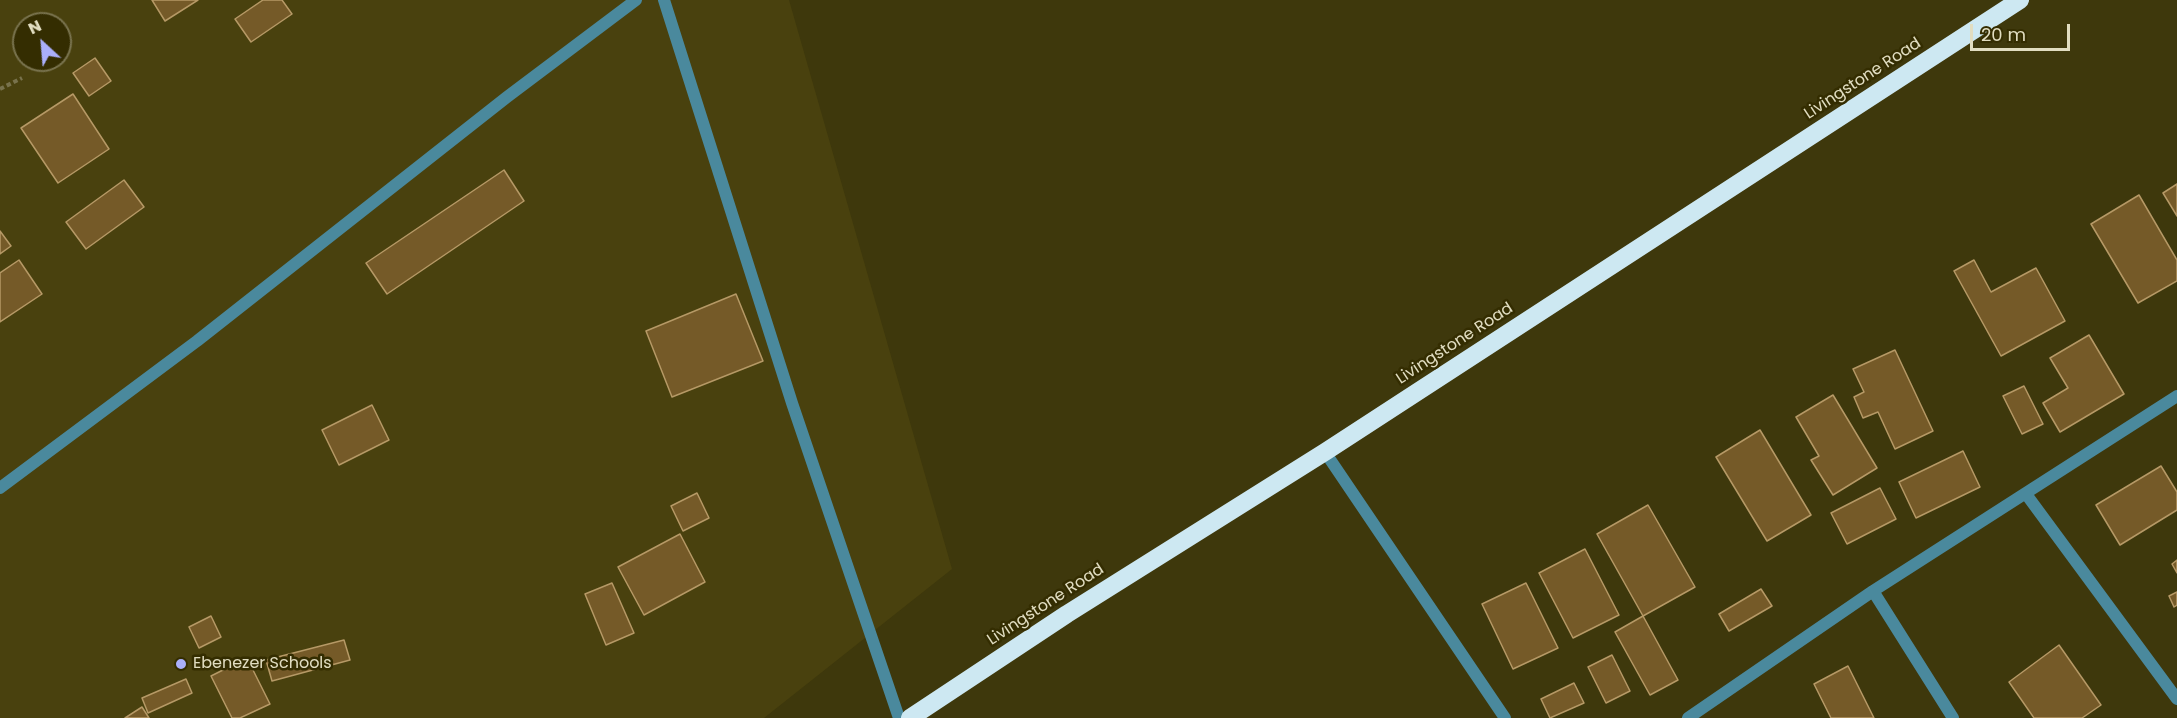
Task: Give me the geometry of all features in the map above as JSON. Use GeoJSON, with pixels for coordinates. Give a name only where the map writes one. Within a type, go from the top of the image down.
{"type":"FeatureCollection","features":[{"type":"Feature","properties":{"kind":"highway","name":"Livingstone Road"},"geometry":{"type":"LineString","coordinates":[[910,718],[1067,614],[1325,452],[2020,0]]}},
{"type":"Feature","properties":{"kind":"street"},"geometry":{"type":"LineString","coordinates":[[0,488],[197,341],[507,97],[636,0]]}},
{"type":"Feature","properties":{"kind":"street"},"geometry":{"type":"LineString","coordinates":[[664,0],[792,403],[899,718]]}},
{"type":"Feature","properties":{"kind":"street"},"geometry":{"type":"LineString","coordinates":[[1688,718],[1873,591],[2177,396]]}},
{"type":"Feature","properties":{"kind":"street"},"geometry":{"type":"LineString","coordinates":[[1325,452],[1505,718]]}},
{"type":"Feature","properties":{"kind":"street"},"geometry":{"type":"LineString","coordinates":[[2026,494],[2177,699]]}},
{"type":"Feature","properties":{"kind":"street"},"geometry":{"type":"LineString","coordinates":[[1873,591],[1953,718]]}},
{"type":"Feature","properties":{"kind":"path"},"geometry":{"type":"LineString","coordinates":[[0,89],[22,78]]}},
{"type":"Feature","properties":{"kind":"shaded area"},"geometry":{"type":"Polygon","coordinates":[[[0,0],[789,0],[952,569],[764,718],[0,718],[0,0]]]}},
{"type":"Feature","properties":{"kind":"building"},"geometry":{"type":"Polygon","coordinates":[[[152,0],[198,0],[165,21],[152,0]]]}},
{"type":"Feature","properties":{"kind":"building"},"geometry":{"type":"Polygon","coordinates":[[[263,0],[282,0],[292,14],[251,42],[235,19],[263,0]]]}},
{"type":"Feature","properties":{"kind":"building"},"geometry":{"type":"Polygon","coordinates":[[[95,58],[111,81],[89,96],[73,73],[95,58]]]}},
{"type":"Feature","properties":{"kind":"building"},"geometry":{"type":"Polygon","coordinates":[[[73,94],[109,149],[58,183],[21,128],[73,94]]]}},
{"type":"Feature","properties":{"kind":"building"},"geometry":{"type":"Polygon","coordinates":[[[504,170],[524,201],[387,294],[366,263],[504,170]]]}},
{"type":"Feature","properties":{"kind":"building"},"geometry":{"type":"Polygon","coordinates":[[[124,180],[144,207],[86,249],[66,222],[124,180]]]}},
{"type":"Feature","properties":{"kind":"building"},"geometry":{"type":"Polygon","coordinates":[[[2177,184],[2177,216],[2163,193],[2177,184]]]}},
{"type":"Feature","properties":{"kind":"building"},"geometry":{"type":"Polygon","coordinates":[[[2139,195],[2177,260],[2177,281],[2138,303],[2091,224],[2139,195]]]}},
{"type":"Feature","properties":{"kind":"building"},"geometry":{"type":"Polygon","coordinates":[[[0,231],[11,246],[0,254],[0,231]]]}},
{"type":"Feature","properties":{"kind":"building"},"geometry":{"type":"Polygon","coordinates":[[[19,260],[42,294],[0,322],[0,273],[19,260]]]}},
{"type":"Feature","properties":{"kind":"building"},"geometry":{"type":"Polygon","coordinates":[[[1974,260],[1991,292],[2036,268],[2065,321],[2001,356],[1954,271],[1974,260]]]}},
{"type":"Feature","properties":{"kind":"building"},"geometry":{"type":"Polygon","coordinates":[[[736,294],[763,361],[672,397],[646,331],[736,294]]]}},
{"type":"Feature","properties":{"kind":"building"},"geometry":{"type":"Polygon","coordinates":[[[2089,335],[2124,394],[2060,432],[2043,403],[2068,388],[2050,358],[2089,335]]]}},
{"type":"Feature","properties":{"kind":"building"},"geometry":{"type":"Polygon","coordinates":[[[1895,350],[1933,431],[1895,449],[1878,412],[1863,418],[1854,397],[1864,392],[1853,369],[1895,350]]]}},
{"type":"Feature","properties":{"kind":"building"},"geometry":{"type":"Polygon","coordinates":[[[2024,386],[2043,424],[2022,434],[2003,396],[2024,386]]]}},
{"type":"Feature","properties":{"kind":"building"},"geometry":{"type":"Polygon","coordinates":[[[1833,395],[1877,468],[1833,495],[1811,460],[1819,456],[1796,417],[1833,395]]]}},
{"type":"Feature","properties":{"kind":"building"},"geometry":{"type":"Polygon","coordinates":[[[372,405],[389,440],[339,465],[322,430],[372,405]]]}},
{"type":"Feature","properties":{"kind":"building"},"geometry":{"type":"Polygon","coordinates":[[[1760,430],[1811,515],[1767,541],[1716,457],[1760,430]]]}},
{"type":"Feature","properties":{"kind":"building"},"geometry":{"type":"Polygon","coordinates":[[[1963,451],[1980,487],[1916,518],[1899,482],[1963,451]]]}},
{"type":"Feature","properties":{"kind":"building"},"geometry":{"type":"Polygon","coordinates":[[[2161,466],[2177,492],[2177,510],[2120,545],[2096,505],[2161,466]]]}},
{"type":"Feature","properties":{"kind":"building"},"geometry":{"type":"Polygon","coordinates":[[[1880,488],[1896,519],[1847,544],[1831,513],[1880,488]]]}},
{"type":"Feature","properties":{"kind":"building"},"geometry":{"type":"Polygon","coordinates":[[[697,493],[709,518],[683,531],[671,506],[697,493]]]}},
{"type":"Feature","properties":{"kind":"building"},"geometry":{"type":"Polygon","coordinates":[[[1648,505],[1695,587],[1643,616],[1597,534],[1648,505]]]}},
{"type":"Feature","properties":{"kind":"building"},"geometry":{"type":"Polygon","coordinates":[[[680,534],[705,582],[644,615],[618,567],[680,534]]]}},
{"type":"Feature","properties":{"kind":"building"},"geometry":{"type":"Polygon","coordinates":[[[1585,549],[1619,615],[1573,638],[1539,573],[1585,549]]]}},
{"type":"Feature","properties":{"kind":"building"},"geometry":{"type":"Polygon","coordinates":[[[2177,560],[2177,573],[2172,564],[2177,560]]]}},
{"type":"Feature","properties":{"kind":"building"},"geometry":{"type":"Polygon","coordinates":[[[612,583],[634,633],[606,645],[585,594],[612,583]]]}},
{"type":"Feature","properties":{"kind":"building"},"geometry":{"type":"Polygon","coordinates":[[[1526,583],[1558,648],[1513,669],[1482,604],[1526,583]]]}},
{"type":"Feature","properties":{"kind":"building"},"geometry":{"type":"Polygon","coordinates":[[[1761,589],[1772,606],[1729,631],[1719,614],[1761,589]]]}},
{"type":"Feature","properties":{"kind":"building"},"geometry":{"type":"Polygon","coordinates":[[[2177,592],[2177,605],[2174,607],[2169,596],[2177,592]]]}},
{"type":"Feature","properties":{"kind":"building"},"geometry":{"type":"Polygon","coordinates":[[[211,616],[221,637],[199,648],[189,627],[211,616]]]}},
{"type":"Feature","properties":{"kind":"building"},"geometry":{"type":"Polygon","coordinates":[[[1643,616],[1678,680],[1650,695],[1615,632],[1643,616]]]}},
{"type":"Feature","properties":{"kind":"building"},"geometry":{"type":"Polygon","coordinates":[[[344,640],[350,660],[272,681],[266,660],[344,640]]]}},
{"type":"Feature","properties":{"kind":"building"},"geometry":{"type":"Polygon","coordinates":[[[2059,645],[2101,705],[2082,718],[2034,718],[2009,682],[2059,645]]]}},
{"type":"Feature","properties":{"kind":"building"},"geometry":{"type":"Polygon","coordinates":[[[1612,655],[1630,691],[1606,703],[1588,667],[1612,655]]]}},
{"type":"Feature","properties":{"kind":"building"},"geometry":{"type":"Polygon","coordinates":[[[247,658],[270,704],[240,718],[232,718],[211,676],[247,658]]]}},
{"type":"Feature","properties":{"kind":"building"},"geometry":{"type":"Polygon","coordinates":[[[1848,666],[1874,718],[1831,718],[1814,684],[1848,666]]]}},
{"type":"Feature","properties":{"kind":"building"},"geometry":{"type":"Polygon","coordinates":[[[186,679],[192,693],[148,713],[142,698],[186,679]]]}},
{"type":"Feature","properties":{"kind":"building"},"geometry":{"type":"Polygon","coordinates":[[[1574,683],[1584,703],[1550,718],[1541,699],[1574,683]]]}},
{"type":"Feature","properties":{"kind":"building"},"geometry":{"type":"Polygon","coordinates":[[[142,707],[149,718],[125,718],[142,707]]]}},
{"type":"Feature","properties":{"kind":"place","name":"Ebenezer Schools"},"geometry":{"type":"Point","coordinates":[181,664]}}]}
